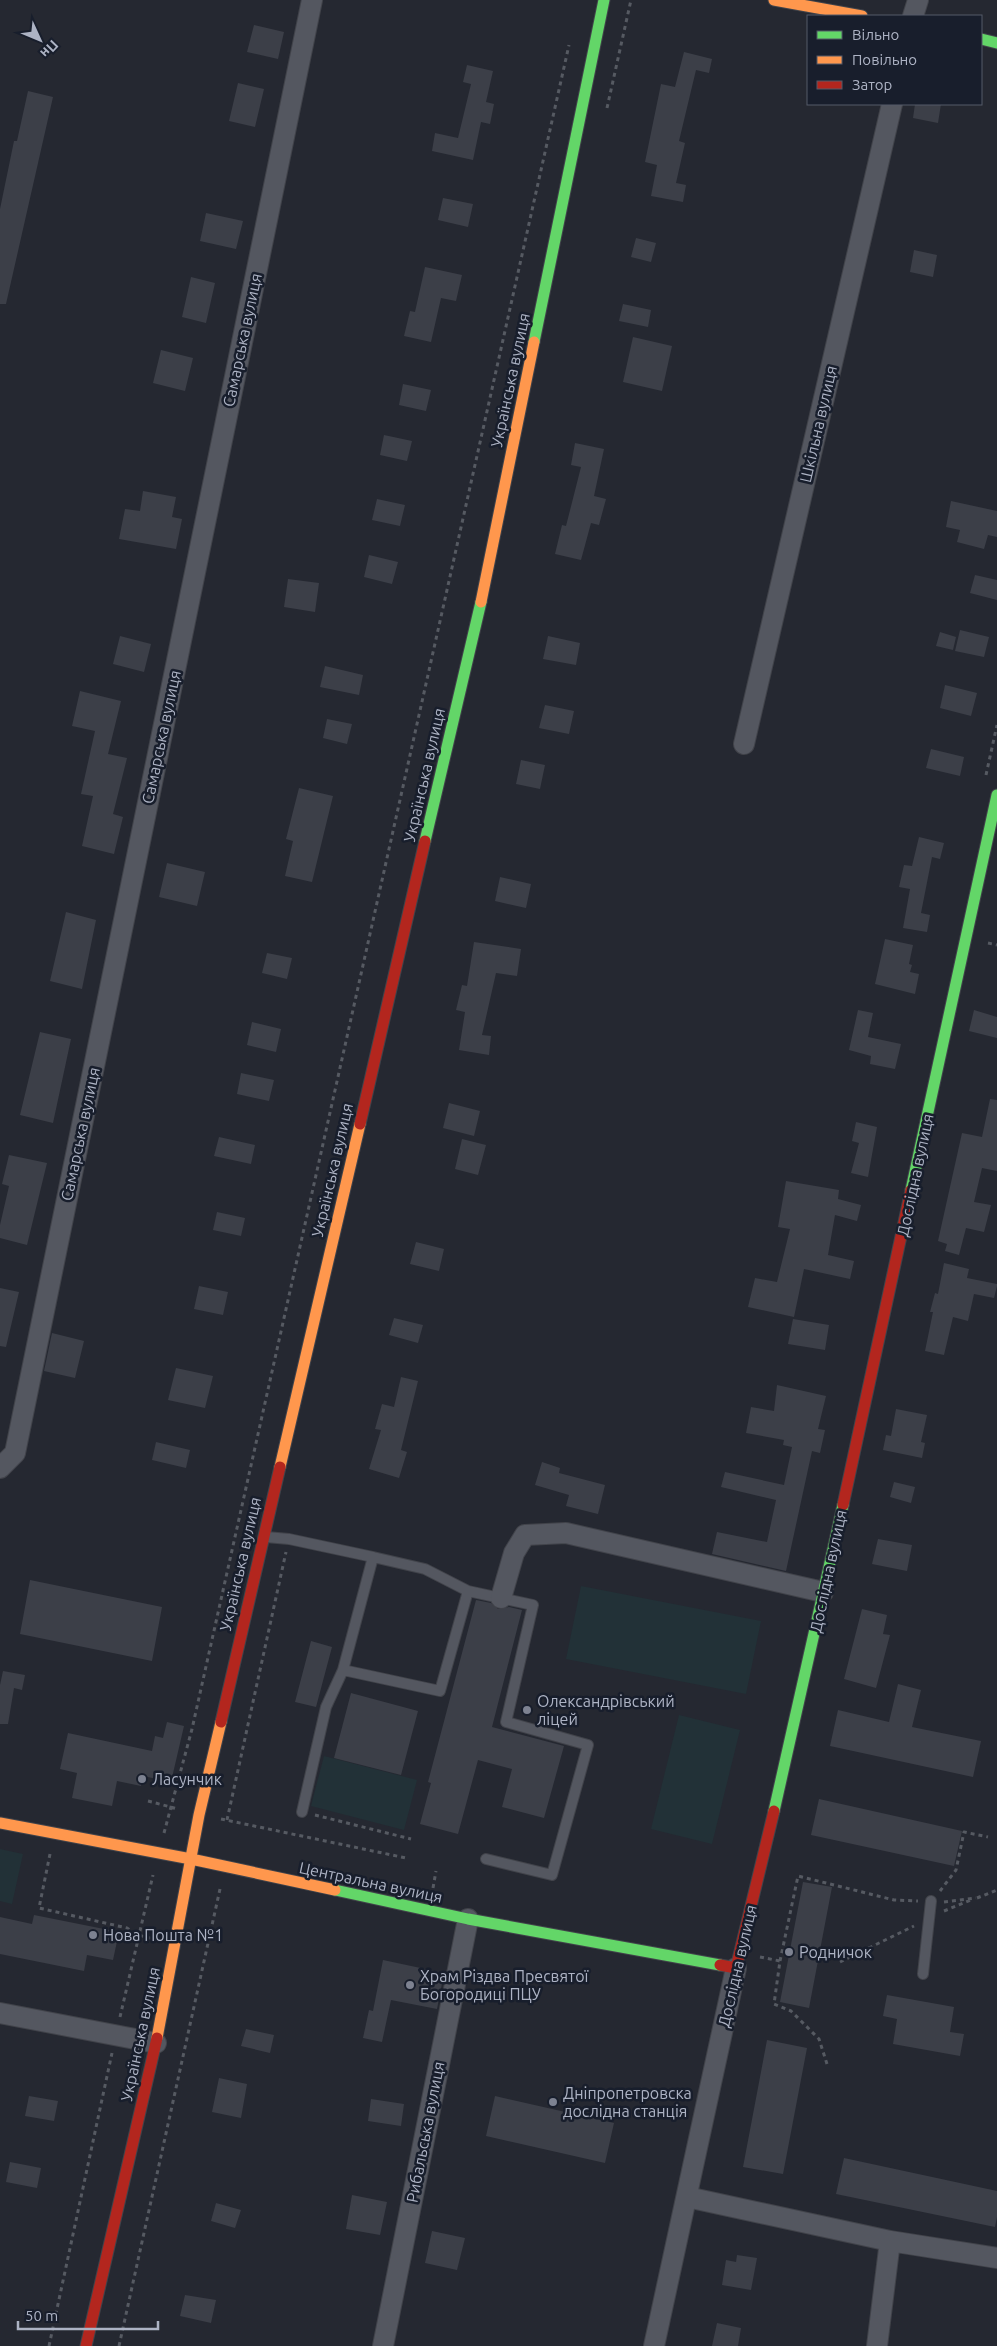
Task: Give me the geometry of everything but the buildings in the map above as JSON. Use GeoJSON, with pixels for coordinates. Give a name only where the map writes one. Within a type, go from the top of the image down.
{"type":"FeatureCollection","features":[{"type":"Feature","properties":{"kind":"street","name":"Самарська вулиця"},"geometry":{"type":"LineString","coordinates":[[0,1468],[15,1453],[312,0]]}},
{"type":"Feature","properties":{"kind":"street","name":"Українська вулиця"},"geometry":{"type":"LineString","coordinates":[[86,2346],[156,2043],[199,1815],[484,588],[604,0]]}},
{"type":"Feature","properties":{"kind":"street"},"geometry":{"type":"LineString","coordinates":[[774,0],[856,15]]}},
{"type":"Feature","properties":{"kind":"street"},"geometry":{"type":"LineString","coordinates":[[913,15],[918,0]]}},
{"type":"Feature","properties":{"kind":"street"},"geometry":{"type":"LineString","coordinates":[[982,39],[997,43]]}},
{"type":"Feature","properties":{"kind":"street","name":"Шкільна вулиця"},"geometry":{"type":"LineString","coordinates":[[744,744],[892,105]]}},
{"type":"Feature","properties":{"kind":"street","name":"Дослідна вулиця"},"geometry":{"type":"LineString","coordinates":[[654,2346],[738,1960],[801,1697],[997,795]]}},
{"type":"Feature","properties":{"kind":"street"},"geometry":{"type":"LineString","coordinates":[[501,1598],[514,1553],[525,1535],[566,1532],[823,1592]]}},
{"type":"Feature","properties":{"kind":"street","name":"Центральна вулиця"},"geometry":{"type":"LineString","coordinates":[[0,1823],[191,1859],[468,1919],[738,1960]]}},
{"type":"Feature","properties":{"kind":"street","name":"Рибальська вулиця"},"geometry":{"type":"LineString","coordinates":[[383,2346],[468,1919]]}},
{"type":"Feature","properties":{"kind":"street"},"geometry":{"type":"LineString","coordinates":[[0,2014],[156,2043]]}},
{"type":"Feature","properties":{"kind":"street"},"geometry":{"type":"LineString","coordinates":[[686,2196],[890,2240],[997,2258]]}},
{"type":"Feature","properties":{"kind":"street"},"geometry":{"type":"LineString","coordinates":[[877,2346],[890,2240]]}},
{"type":"Feature","properties":{"kind":"lane"},"geometry":{"type":"LineString","coordinates":[[263,1537],[289,1539],[425,1569],[468,1591],[533,1605],[506,1722],[588,1745],[552,1875],[486,1859]]}},
{"type":"Feature","properties":{"kind":"lane"},"geometry":{"type":"LineString","coordinates":[[302,1812],[326,1707],[343,1670],[373,1557]]}},
{"type":"Feature","properties":{"kind":"lane"},"geometry":{"type":"LineString","coordinates":[[343,1670],[440,1691],[468,1591]]}},
{"type":"Feature","properties":{"kind":"lane"},"geometry":{"type":"LineString","coordinates":[[923,1974],[932,1902]]}},
{"type":"Feature","properties":{"kind":"path"},"geometry":{"type":"LineString","coordinates":[[48,2346],[138,1935],[192,1729],[225,1585],[571,38]]}},
{"type":"Feature","properties":{"kind":"path"},"geometry":{"type":"LineString","coordinates":[[984,783],[997,725]]}},
{"type":"Feature","properties":{"kind":"path"},"geometry":{"type":"LineString","coordinates":[[148,1801],[199,1815],[406,1858]]}},
{"type":"Feature","properties":{"kind":"path"},"geometry":{"type":"LineString","coordinates":[[302,1812],[411,1839]]}},
{"type":"Feature","properties":{"kind":"path"},"geometry":{"type":"LineString","coordinates":[[932,1902],[956,1870],[964,1832],[988,1837]]}},
{"type":"Feature","properties":{"kind":"path"},"geometry":{"type":"LineString","coordinates":[[54,1834],[39,1908],[127,1928],[138,1935],[175,1944]]}},
{"type":"Feature","properties":{"kind":"path"},"geometry":{"type":"LineString","coordinates":[[119,2346],[223,1876],[228,1876],[229,1868]]}},
{"type":"Feature","properties":{"kind":"path"},"geometry":{"type":"LineString","coordinates":[[433,1888],[436,1870]]}},
{"type":"Feature","properties":{"kind":"path"},"geometry":{"type":"LineString","coordinates":[[827,2064],[818,2039],[791,2011],[774,2004],[780,1961],[798,1876],[894,1900],[932,1902],[976,1898]]}},
{"type":"Feature","properties":{"kind":"path"},"geometry":{"type":"LineString","coordinates":[[425,1887],[442,1890]]}},
{"type":"Feature","properties":{"kind":"path"},"geometry":{"type":"LineString","coordinates":[[738,1960],[780,1961]]}},
{"type":"Feature","properties":{"kind":"shaded area"},"geometry":{"type":"Polygon","coordinates":[[[581,1586],[761,1621],[746,1694],[566,1659],[581,1586]]]}},
{"type":"Feature","properties":{"kind":"shaded area"},"geometry":{"type":"Polygon","coordinates":[[[679,1715],[740,1730],[712,1844],[651,1829],[679,1715]]]}},
{"type":"Feature","properties":{"kind":"shaded area"},"geometry":{"type":"Polygon","coordinates":[[[324,1756],[417,1780],[404,1830],[311,1806],[324,1756]]]}},
{"type":"Feature","properties":{"kind":"shaded area"},"geometry":{"type":"Polygon","coordinates":[[[0,1849],[23,1854],[12,1904],[0,1901],[0,1849]]]}},
{"type":"Feature","properties":{"kind":"traffic: fast"},"geometry":{"type":"LineString","coordinates":[[534,342],[604,0]]}},
{"type":"Feature","properties":{"kind":"traffic: fast"},"geometry":{"type":"LineString","coordinates":[[982,39],[997,43]]}},
{"type":"Feature","properties":{"kind":"traffic: fast"},"geometry":{"type":"LineString","coordinates":[[425,841],[481,602]]}},
{"type":"Feature","properties":{"kind":"traffic: fast"},"geometry":{"type":"LineString","coordinates":[[911,1190],[997,795]]}},
{"type":"Feature","properties":{"kind":"traffic: fast"},"geometry":{"type":"LineString","coordinates":[[774,1811],[843,1505]]}},
{"type":"Feature","properties":{"kind":"traffic: fast"},"geometry":{"type":"LineString","coordinates":[[335,1890],[468,1919],[720,1965]]}},
{"type":"Feature","properties":{"kind":"traffic: slow"},"geometry":{"type":"LineString","coordinates":[[774,0],[856,15]]}},
{"type":"Feature","properties":{"kind":"traffic: slow"},"geometry":{"type":"LineString","coordinates":[[481,602],[534,342]]}},
{"type":"Feature","properties":{"kind":"traffic: slow"},"geometry":{"type":"LineString","coordinates":[[280,1467],[360,1124]]}},
{"type":"Feature","properties":{"kind":"traffic: slow"},"geometry":{"type":"LineString","coordinates":[[157,2038],[199,1815],[221,1722]]}},
{"type":"Feature","properties":{"kind":"traffic: slow"},"geometry":{"type":"LineString","coordinates":[[0,1823],[191,1859],[335,1890]]}},
{"type":"Feature","properties":{"kind":"traffic: jam"},"geometry":{"type":"LineString","coordinates":[[360,1124],[425,841]]}},
{"type":"Feature","properties":{"kind":"traffic: jam"},"geometry":{"type":"LineString","coordinates":[[843,1505],[911,1190]]}},
{"type":"Feature","properties":{"kind":"traffic: jam"},"geometry":{"type":"LineString","coordinates":[[221,1722],[280,1467]]}},
{"type":"Feature","properties":{"kind":"traffic: jam"},"geometry":{"type":"LineString","coordinates":[[720,1965],[736,1968],[774,1811]]}},
{"type":"Feature","properties":{"kind":"traffic: jam"},"geometry":{"type":"LineString","coordinates":[[86,2346],[157,2038]]}},
{"type":"Feature","properties":{"kind":"place","name":"Олександрівський ліцей"},"geometry":{"type":"Point","coordinates":[527,1710]}},
{"type":"Feature","properties":{"kind":"place","name":"Ласунчик"},"geometry":{"type":"Point","coordinates":[142,1779]}},
{"type":"Feature","properties":{"kind":"place","name":"Нова Пошта №1"},"geometry":{"type":"Point","coordinates":[93,1935]}},
{"type":"Feature","properties":{"kind":"place","name":"Родничок"},"geometry":{"type":"Point","coordinates":[789,1952]}},
{"type":"Feature","properties":{"kind":"place","name":"Храм Різдва Пресвятої Богородиці ПЦУ"},"geometry":{"type":"Point","coordinates":[410,1985]}},
{"type":"Feature","properties":{"kind":"place","name":"Дніпропетровска дослідна станція"},"geometry":{"type":"Point","coordinates":[553,2102]}}]}
